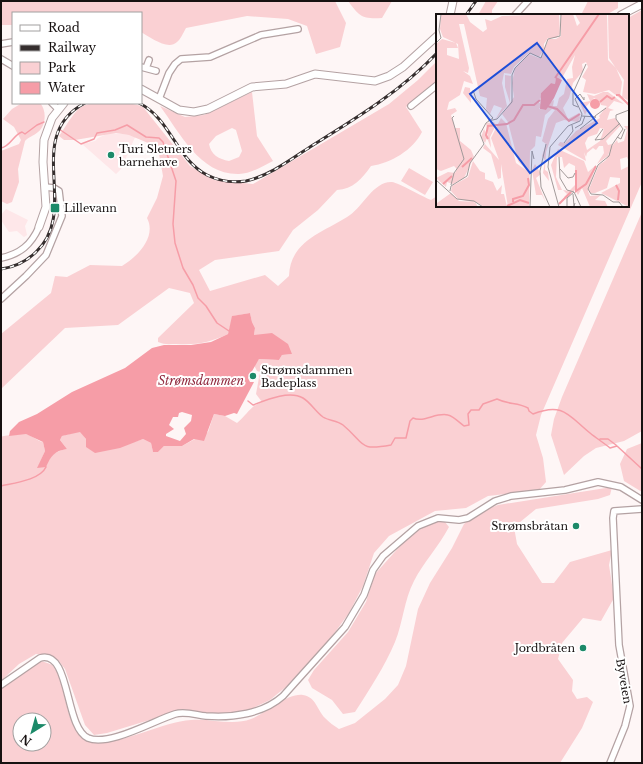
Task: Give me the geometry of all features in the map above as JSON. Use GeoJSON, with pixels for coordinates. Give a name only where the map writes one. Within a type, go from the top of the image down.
{"type":"FeatureCollection","features":[{"type":"Feature","properties":{"kind":"street"},"geometry":{"type":"LineString","coordinates":[[450,14],[453,1]]}},
{"type":"Feature","properties":{"kind":"street"},"geometry":{"type":"LineString","coordinates":[[516,14],[528,1]]}},
{"type":"Feature","properties":{"kind":"street"},"geometry":{"type":"LineString","coordinates":[[623,14],[642,4]]}},
{"type":"Feature","properties":{"kind":"street"},"geometry":{"type":"LineString","coordinates":[[159,99],[169,73],[175,64],[181,59],[210,57],[261,35],[298,29]]}},
{"type":"Feature","properties":{"kind":"street"},"geometry":{"type":"LineString","coordinates":[[142,90],[179,110],[194,112],[208,109],[252,86],[286,84],[315,74],[375,81],[389,76],[399,70],[436,37]]}},
{"type":"Feature","properties":{"kind":"street"},"geometry":{"type":"LineString","coordinates":[[1,44],[12,42]]}},
{"type":"Feature","properties":{"kind":"street"},"geometry":{"type":"LineString","coordinates":[[1,59],[12,65]]}},
{"type":"Feature","properties":{"kind":"street"},"geometry":{"type":"LineString","coordinates":[[149,60],[144,68],[156,71]]}},
{"type":"Feature","properties":{"kind":"street"},"geometry":{"type":"LineString","coordinates":[[411,106],[436,86]]}},
{"type":"Feature","properties":{"kind":"street"},"geometry":{"type":"LineString","coordinates":[[53,104],[58,109]]}},
{"type":"Feature","properties":{"kind":"street"},"geometry":{"type":"LineString","coordinates":[[1,258],[13,255],[24,249],[34,237],[46,211],[43,162],[44,140],[49,123],[63,104]]}},
{"type":"Feature","properties":{"kind":"street"},"geometry":{"type":"LineString","coordinates":[[1,299],[44,258],[62,216],[59,191],[54,188],[45,187]]}},
{"type":"Feature","properties":{"kind":"street"},"geometry":{"type":"LineString","coordinates":[[1,685],[40,658],[45,657],[52,660],[59,668],[72,713],[78,726],[84,735],[94,739],[119,736],[181,713],[216,716],[252,712],[273,704],[284,696],[340,634],[364,595],[373,570],[378,562],[400,540],[418,526],[438,518],[459,520],[468,518],[495,501],[511,496],[565,490],[598,482],[621,487],[642,500]]}},
{"type":"Feature","properties":{"kind":"street","name":"Byveien"},"geometry":{"type":"LineString","coordinates":[[610,763],[625,726],[630,706],[620,653],[613,518],[614,511],[642,509]]}},
{"type":"Feature","properties":{"kind":"shaded area","name":"Turi Sletners barnehave"},"geometry":{"type":"Polygon","coordinates":[[[109,133],[136,135],[121,169],[116,174],[82,144],[95,141],[109,133]]]}},
{"type":"Feature","properties":{"kind":"shaded area"},"geometry":{"type":"Polygon","coordinates":[[[6,209],[28,220],[25,226],[27,235],[24,237],[17,231],[9,232],[1,220],[1,215],[6,209]]]}},
{"type":"Feature","properties":{"kind":"green space"},"geometry":{"type":"Polygon","coordinates":[[[1,1],[335,1],[346,23],[340,47],[316,54],[307,26],[288,19],[247,16],[186,28],[178,41],[169,45],[154,40],[142,33],[142,12],[12,12],[12,25],[1,25],[1,1]]]}},
{"type":"Feature","properties":{"kind":"green space"},"geometry":{"type":"Polygon","coordinates":[[[348,1],[392,1],[382,18],[370,18],[359,14],[348,1]]]}},
{"type":"Feature","properties":{"kind":"green space"},"geometry":{"type":"Polygon","coordinates":[[[486,1],[498,1],[492,10],[492,14],[479,14],[486,1]]]}},
{"type":"Feature","properties":{"kind":"green space"},"geometry":{"type":"Polygon","coordinates":[[[588,1],[618,1],[618,8],[608,14],[582,14],[588,1]]]}},
{"type":"Feature","properties":{"kind":"green space"},"geometry":{"type":"Polygon","coordinates":[[[642,10],[642,182],[541,415],[536,435],[543,458],[546,482],[539,490],[488,496],[466,508],[435,511],[389,536],[374,553],[363,586],[349,613],[333,635],[287,686],[270,700],[249,710],[222,715],[179,711],[107,733],[94,735],[85,725],[65,669],[58,660],[47,655],[36,654],[19,664],[1,681],[1,437],[24,434],[43,442],[45,451],[38,467],[54,453],[67,449],[60,440],[62,436],[80,431],[86,439],[134,442],[143,439],[151,443],[153,452],[158,452],[164,446],[182,446],[208,432],[214,414],[225,416],[237,423],[251,408],[262,402],[256,394],[260,372],[257,371],[254,365],[259,359],[279,360],[282,355],[292,354],[254,335],[255,328],[250,313],[233,316],[228,334],[215,340],[197,344],[165,344],[158,342],[158,338],[194,303],[190,293],[169,288],[118,325],[65,328],[1,389],[1,334],[51,293],[55,276],[67,277],[90,265],[122,266],[134,257],[144,246],[149,232],[147,218],[157,198],[163,176],[159,154],[153,145],[129,135],[116,133],[75,140],[64,140],[59,136],[71,117],[80,108],[90,104],[133,104],[143,107],[190,166],[214,180],[253,184],[389,104],[418,80],[436,62],[436,83],[406,107],[422,132],[418,139],[407,150],[394,159],[371,166],[357,182],[348,188],[337,190],[318,210],[293,230],[279,251],[215,260],[199,270],[210,291],[265,275],[278,286],[289,276],[291,264],[295,254],[302,245],[310,238],[350,215],[374,190],[380,185],[386,183],[395,183],[431,200],[436,197],[436,207],[629,207],[629,17],[642,10]]]}},
{"type":"Feature","properties":{"kind":"green space"},"geometry":{"type":"Polygon","coordinates":[[[252,92],[257,136],[273,161],[243,174],[225,172],[213,168],[192,150],[160,106],[185,117],[204,115],[252,92]],[[232,128],[216,136],[209,144],[216,156],[229,161],[239,157],[242,151],[236,130],[232,128]]]}},
{"type":"Feature","properties":{"kind":"green space"},"geometry":{"type":"Polygon","coordinates":[[[20,104],[41,104],[44,110],[45,118],[41,129],[25,141],[18,169],[19,182],[12,202],[7,204],[1,201],[1,151],[19,144],[21,140],[14,127],[3,119],[12,109],[20,104]]]}},
{"type":"Feature","properties":{"kind":"green space"},"geometry":{"type":"Polygon","coordinates":[[[409,168],[433,182],[425,195],[401,181],[409,168]]]}},
{"type":"Feature","properties":{"kind":"green space"},"geometry":{"type":"Polygon","coordinates":[[[642,212],[642,431],[624,441],[596,448],[584,456],[564,475],[551,435],[554,419],[562,397],[642,212]]]}},
{"type":"Feature","properties":{"kind":"green space"},"geometry":{"type":"Polygon","coordinates":[[[642,443],[642,492],[624,481],[620,464],[627,449],[642,443]]]}},
{"type":"Feature","properties":{"kind":"green space"},"geometry":{"type":"Polygon","coordinates":[[[612,487],[610,495],[598,499],[536,509],[514,527],[517,544],[542,583],[554,583],[570,562],[612,550],[609,565],[614,598],[601,621],[583,618],[562,643],[558,659],[573,680],[572,691],[577,699],[587,697],[593,702],[582,728],[560,763],[1,763],[1,688],[30,665],[41,661],[52,665],[57,673],[71,720],[76,730],[84,738],[94,742],[115,741],[167,725],[191,720],[229,722],[244,721],[257,716],[290,697],[297,695],[303,695],[311,698],[322,715],[339,729],[355,723],[385,699],[398,685],[406,666],[418,609],[430,583],[452,548],[464,524],[473,515],[498,505],[612,487]]]}},
{"type":"Feature","properties":{"kind":"green space"},"geometry":{"type":"Polygon","coordinates":[[[433,522],[445,522],[449,527],[414,581],[408,596],[395,642],[382,669],[355,712],[343,714],[332,700],[312,688],[308,680],[314,670],[348,632],[366,602],[375,574],[401,545],[419,530],[433,522]]]}},
{"type":"Feature","properties":{"kind":"water","name":"Strømsdammen"},"geometry":{"type":"Polygon","coordinates":[[[250,313],[255,328],[254,335],[272,333],[288,344],[292,354],[282,355],[279,360],[259,359],[248,378],[250,382],[254,382],[237,414],[234,413],[225,416],[214,414],[204,441],[194,439],[182,446],[164,446],[158,452],[153,452],[151,443],[143,439],[120,448],[95,453],[86,447],[86,439],[80,432],[62,436],[60,440],[67,449],[56,453],[46,467],[37,468],[45,451],[43,442],[26,434],[9,436],[10,431],[19,422],[37,414],[72,392],[125,368],[152,348],[164,345],[191,345],[211,342],[228,334],[232,316],[250,313]],[[182,412],[179,413],[178,417],[173,417],[169,425],[174,429],[166,434],[166,436],[180,441],[186,434],[184,428],[191,421],[192,415],[182,412]]]}},
{"type":"Feature","properties":{"kind":"waterway"},"geometry":{"type":"LineString","coordinates":[[1,148],[7,145],[19,133],[22,132],[25,134],[37,125],[44,122]]}},
{"type":"Feature","properties":{"kind":"waterway"},"geometry":{"type":"LineString","coordinates":[[59,129],[81,144],[94,139],[97,133],[115,130],[127,125],[146,137],[159,138],[163,142],[176,181],[173,224],[175,243],[183,268],[193,285],[198,298],[206,306],[217,323],[229,331]]}},
{"type":"Feature","properties":{"kind":"waterway"},"geometry":{"type":"LineString","coordinates":[[248,401],[253,405],[284,395],[303,398],[323,417],[343,425],[363,444],[372,447],[380,447],[391,445],[395,438],[406,438],[410,421],[413,418],[421,419],[444,414],[454,418],[464,426],[469,425],[468,414],[471,410],[479,410],[483,404],[497,399],[524,406],[533,414],[551,409],[564,412],[610,448],[617,446],[642,469]]}},
{"type":"Feature","properties":{"kind":"waterway"},"geometry":{"type":"LineString","coordinates":[[600,439],[608,439],[616,445]]}},
{"type":"Feature","properties":{"kind":"waterway"},"geometry":{"type":"LineString","coordinates":[[1,486],[33,478],[46,467]]}},
{"type":"Feature","properties":{"kind":"railway"},"geometry":{"type":"LineString","coordinates":[[467,14],[476,1]]}},
{"type":"Feature","properties":{"kind":"railway"},"geometry":{"type":"LineString","coordinates":[[141,104],[150,110],[159,119],[180,149],[196,168],[207,175],[221,180],[241,182],[255,179],[279,167],[360,115],[408,80],[436,54]]}},
{"type":"Feature","properties":{"kind":"railway"},"geometry":{"type":"LineString","coordinates":[[1,269],[16,265],[29,258],[36,252],[48,235],[54,216],[54,154],[57,134],[67,117],[84,104]]}},
{"type":"Feature","properties":{"kind":"place","name":"Turi Sletners barnehave"},"geometry":{"type":"Point","coordinates":[111,155]}},
{"type":"Feature","properties":{"kind":"place","name":"Lillevann"},"geometry":{"type":"Point","coordinates":[55,208]}},
{"type":"Feature","properties":{"kind":"place","name":"Strømsdammen Badeplass"},"geometry":{"type":"Point","coordinates":[253,376]}},
{"type":"Feature","properties":{"kind":"place","name":"Strømsbråtan"},"geometry":{"type":"Point","coordinates":[576,526]}},
{"type":"Feature","properties":{"kind":"place","name":"Jordbråten"},"geometry":{"type":"Point","coordinates":[583,648]}}]}
